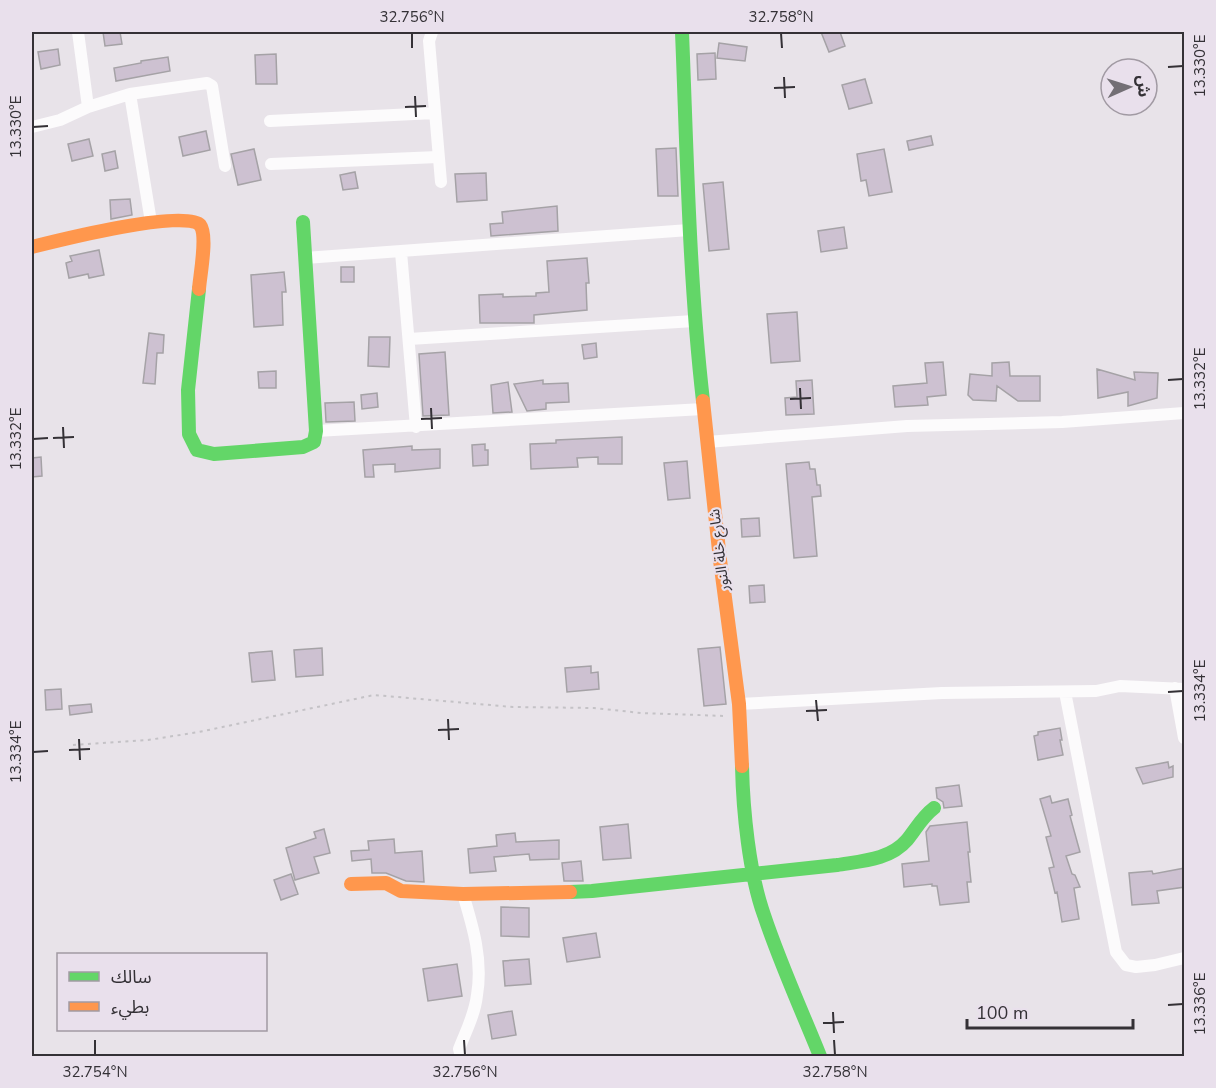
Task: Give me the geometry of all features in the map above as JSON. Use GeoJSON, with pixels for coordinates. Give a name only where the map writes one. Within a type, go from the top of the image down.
{"type":"FeatureCollection","features":[{"type":"Feature","properties":{"kind":"street"},"geometry":{"type":"LineString","coordinates":[[78,32],[88,108]]}},
{"type":"Feature","properties":{"kind":"street"},"geometry":{"type":"LineString","coordinates":[[432,32],[429,41],[441,182]]}},
{"type":"Feature","properties":{"kind":"street","name":"شارع خلة النور"},"geometry":{"type":"LineString","coordinates":[[682,32],[694,321],[720,560],[740,710],[743,799],[754,873],[763,914],[820,1056]]}},
{"type":"Feature","properties":{"kind":"street"},"geometry":{"type":"LineString","coordinates":[[32,127],[60,120],[130,94],[201,83],[212,86],[225,166]]}},
{"type":"Feature","properties":{"kind":"street"},"geometry":{"type":"LineString","coordinates":[[130,94],[152,222]]}},
{"type":"Feature","properties":{"kind":"street"},"geometry":{"type":"LineString","coordinates":[[270,121],[435,113]]}},
{"type":"Feature","properties":{"kind":"street"},"geometry":{"type":"LineString","coordinates":[[271,164],[438,157]]}},
{"type":"Feature","properties":{"kind":"street"},"geometry":{"type":"LineString","coordinates":[[32,247],[152,222],[193,219],[203,231],[188,390],[189,434],[192,443],[197,450],[214,454],[303,447],[314,442],[316,431],[303,222]]}},
{"type":"Feature","properties":{"kind":"street"},"geometry":{"type":"LineString","coordinates":[[306,258],[689,230]]}},
{"type":"Feature","properties":{"kind":"street"},"geometry":{"type":"LineString","coordinates":[[401,252],[416,427]]}},
{"type":"Feature","properties":{"kind":"street"},"geometry":{"type":"LineString","coordinates":[[409,339],[694,321]]}},
{"type":"Feature","properties":{"kind":"street"},"geometry":{"type":"LineString","coordinates":[[316,431],[703,409]]}},
{"type":"Feature","properties":{"kind":"street"},"geometry":{"type":"LineString","coordinates":[[707,442],[908,426],[1062,422],[1185,413]]}},
{"type":"Feature","properties":{"kind":"street"},"geometry":{"type":"LineString","coordinates":[[740,710],[942,693],[1096,691],[1120,686],[1180,688],[1185,738]]}},
{"type":"Feature","properties":{"kind":"street"},"geometry":{"type":"LineString","coordinates":[[1065,692],[1116,952],[1126,965],[1136,967],[1185,958]]}},
{"type":"Feature","properties":{"kind":"street"},"geometry":{"type":"LineString","coordinates":[[351,884],[386,883],[401,891],[463,894],[592,891],[837,865],[890,853],[906,842],[924,815],[934,808]]}},
{"type":"Feature","properties":{"kind":"street"},"geometry":{"type":"LineString","coordinates":[[461,1056],[459,1049],[474,1012],[480,967],[473,929],[463,894]]}},
{"type":"Feature","properties":{"kind":"path"},"geometry":{"type":"LineString","coordinates":[[73,745],[148,740],[198,732],[374,695],[513,707],[594,708],[706,716],[740,710]]}},
{"type":"Feature","properties":{"kind":"building"},"geometry":{"type":"Polygon","coordinates":[[[103,32],[120,32],[122,44],[105,46],[103,32]]]}},
{"type":"Feature","properties":{"kind":"building"},"geometry":{"type":"Polygon","coordinates":[[[821,32],[840,32],[845,46],[829,52],[821,32]]]}},
{"type":"Feature","properties":{"kind":"building"},"geometry":{"type":"Polygon","coordinates":[[[719,43],[747,47],[745,61],[717,58],[719,43]]]}},
{"type":"Feature","properties":{"kind":"building"},"geometry":{"type":"Polygon","coordinates":[[[58,49],[60,65],[41,69],[38,52],[58,49]]]}},
{"type":"Feature","properties":{"kind":"building"},"geometry":{"type":"Polygon","coordinates":[[[715,53],[716,79],[698,80],[697,54],[715,53]]]}},
{"type":"Feature","properties":{"kind":"building"},"geometry":{"type":"Polygon","coordinates":[[[276,54],[277,84],[256,84],[255,55],[276,54]]]}},
{"type":"Feature","properties":{"kind":"building"},"geometry":{"type":"Polygon","coordinates":[[[168,57],[170,71],[116,81],[114,68],[168,57]]]}},
{"type":"Feature","properties":{"kind":"building"},"geometry":{"type":"Polygon","coordinates":[[[865,79],[872,103],[849,109],[842,85],[865,79]]]}},
{"type":"Feature","properties":{"kind":"building"},"geometry":{"type":"Polygon","coordinates":[[[206,131],[210,150],[183,156],[179,137],[206,131]]]}},
{"type":"Feature","properties":{"kind":"building"},"geometry":{"type":"Polygon","coordinates":[[[931,136],[933,145],[909,150],[907,141],[931,136]]]}},
{"type":"Feature","properties":{"kind":"building"},"geometry":{"type":"Polygon","coordinates":[[[89,139],[93,156],[72,161],[68,144],[89,139]]]}},
{"type":"Feature","properties":{"kind":"building"},"geometry":{"type":"Polygon","coordinates":[[[676,148],[678,196],[658,196],[656,149],[676,148]]]}},
{"type":"Feature","properties":{"kind":"building"},"geometry":{"type":"Polygon","coordinates":[[[254,149],[261,180],[238,185],[231,154],[254,149]]]}},
{"type":"Feature","properties":{"kind":"building"},"geometry":{"type":"Polygon","coordinates":[[[884,149],[892,192],[869,196],[866,180],[861,181],[857,154],[884,149]]]}},
{"type":"Feature","properties":{"kind":"building"},"geometry":{"type":"Polygon","coordinates":[[[115,151],[118,168],[105,171],[102,154],[115,151]]]}},
{"type":"Feature","properties":{"kind":"building"},"geometry":{"type":"Polygon","coordinates":[[[355,172],[358,188],[343,190],[340,175],[355,172]]]}},
{"type":"Feature","properties":{"kind":"building"},"geometry":{"type":"Polygon","coordinates":[[[486,173],[487,200],[457,202],[455,174],[486,173]]]}},
{"type":"Feature","properties":{"kind":"building"},"geometry":{"type":"Polygon","coordinates":[[[723,182],[729,249],[709,251],[703,184],[723,182]]]}},
{"type":"Feature","properties":{"kind":"building"},"geometry":{"type":"Polygon","coordinates":[[[130,199],[132,215],[111,219],[110,200],[130,199]]]}},
{"type":"Feature","properties":{"kind":"building"},"geometry":{"type":"Polygon","coordinates":[[[557,206],[558,231],[491,236],[490,224],[503,223],[502,212],[557,206]]]}},
{"type":"Feature","properties":{"kind":"building"},"geometry":{"type":"Polygon","coordinates":[[[844,227],[847,248],[821,252],[818,231],[844,227]]]}},
{"type":"Feature","properties":{"kind":"building"},"geometry":{"type":"Polygon","coordinates":[[[99,250],[104,275],[89,278],[88,274],[69,278],[66,263],[72,261],[70,256],[99,250]]]}},
{"type":"Feature","properties":{"kind":"building"},"geometry":{"type":"Polygon","coordinates":[[[587,258],[589,283],[586,283],[587,310],[534,315],[534,323],[480,323],[479,295],[536,296],[536,293],[549,292],[547,261],[587,258]]]}},
{"type":"Feature","properties":{"kind":"building"},"geometry":{"type":"Polygon","coordinates":[[[341,267],[354,267],[354,282],[341,282],[341,267]]]}},
{"type":"Feature","properties":{"kind":"building"},"geometry":{"type":"Polygon","coordinates":[[[284,272],[286,292],[282,292],[283,325],[254,327],[251,275],[284,272]]]}},
{"type":"Feature","properties":{"kind":"building"},"geometry":{"type":"Polygon","coordinates":[[[797,312],[800,361],[771,363],[767,314],[797,312]]]}},
{"type":"Feature","properties":{"kind":"building"},"geometry":{"type":"Polygon","coordinates":[[[149,333],[164,335],[163,353],[157,353],[155,384],[143,383],[149,333]]]}},
{"type":"Feature","properties":{"kind":"building"},"geometry":{"type":"Polygon","coordinates":[[[369,337],[390,337],[389,367],[368,366],[369,337]]]}},
{"type":"Feature","properties":{"kind":"building"},"geometry":{"type":"Polygon","coordinates":[[[596,343],[597,357],[584,359],[582,345],[596,343]]]}},
{"type":"Feature","properties":{"kind":"building"},"geometry":{"type":"Polygon","coordinates":[[[445,352],[449,415],[423,416],[419,354],[445,352]]]}},
{"type":"Feature","properties":{"kind":"building"},"geometry":{"type":"Polygon","coordinates":[[[943,362],[946,395],[927,397],[928,405],[895,407],[893,386],[927,383],[925,363],[943,362]]]}},
{"type":"Feature","properties":{"kind":"building"},"geometry":{"type":"Polygon","coordinates":[[[1009,362],[1010,376],[1040,376],[1040,401],[1018,401],[997,386],[996,401],[973,400],[968,395],[970,374],[992,376],[992,363],[1009,362]]]}},
{"type":"Feature","properties":{"kind":"building"},"geometry":{"type":"Polygon","coordinates":[[[1097,369],[1135,380],[1134,372],[1158,373],[1157,398],[1128,406],[1128,392],[1098,398],[1097,369]]]}},
{"type":"Feature","properties":{"kind":"building"},"geometry":{"type":"Polygon","coordinates":[[[276,371],[276,388],[259,388],[258,372],[276,371]]]}},
{"type":"Feature","properties":{"kind":"building"},"geometry":{"type":"Polygon","coordinates":[[[543,380],[543,384],[568,383],[569,402],[546,403],[546,409],[527,411],[514,384],[543,380]]]}},
{"type":"Feature","properties":{"kind":"building"},"geometry":{"type":"Polygon","coordinates":[[[812,380],[814,414],[786,415],[785,398],[797,397],[796,381],[812,380]]]}},
{"type":"Feature","properties":{"kind":"building"},"geometry":{"type":"Polygon","coordinates":[[[508,382],[512,412],[493,413],[491,385],[508,382]]]}},
{"type":"Feature","properties":{"kind":"building"},"geometry":{"type":"Polygon","coordinates":[[[377,393],[378,407],[362,409],[361,395],[377,393]]]}},
{"type":"Feature","properties":{"kind":"building"},"geometry":{"type":"Polygon","coordinates":[[[354,402],[355,421],[326,422],[325,403],[354,402]]]}},
{"type":"Feature","properties":{"kind":"building"},"geometry":{"type":"Polygon","coordinates":[[[622,437],[622,464],[598,464],[598,457],[577,458],[578,467],[531,469],[530,444],[556,443],[556,440],[622,437]]]}},
{"type":"Feature","properties":{"kind":"building"},"geometry":{"type":"Polygon","coordinates":[[[485,444],[485,450],[488,450],[488,465],[473,466],[472,445],[485,444]]]}},
{"type":"Feature","properties":{"kind":"building"},"geometry":{"type":"Polygon","coordinates":[[[412,446],[412,450],[440,449],[440,468],[395,472],[395,464],[373,465],[374,477],[365,477],[363,450],[412,446]]]}},
{"type":"Feature","properties":{"kind":"building"},"geometry":{"type":"Polygon","coordinates":[[[41,457],[42,476],[32,477],[32,458],[41,457]]]}},
{"type":"Feature","properties":{"kind":"building"},"geometry":{"type":"Polygon","coordinates":[[[687,461],[690,498],[668,500],[664,463],[687,461]]]}},
{"type":"Feature","properties":{"kind":"building"},"geometry":{"type":"Polygon","coordinates":[[[809,462],[810,469],[815,469],[821,496],[812,497],[817,556],[794,558],[786,464],[809,462]]]}},
{"type":"Feature","properties":{"kind":"building"},"geometry":{"type":"Polygon","coordinates":[[[759,518],[760,536],[742,537],[741,519],[759,518]]]}},
{"type":"Feature","properties":{"kind":"building"},"geometry":{"type":"Polygon","coordinates":[[[764,585],[765,602],[750,603],[749,586],[764,585]]]}},
{"type":"Feature","properties":{"kind":"building"},"geometry":{"type":"Polygon","coordinates":[[[720,647],[726,704],[704,706],[698,649],[720,647]]]}},
{"type":"Feature","properties":{"kind":"building"},"geometry":{"type":"Polygon","coordinates":[[[322,648],[323,675],[296,677],[294,650],[322,648]]]}},
{"type":"Feature","properties":{"kind":"building"},"geometry":{"type":"Polygon","coordinates":[[[272,651],[275,680],[252,682],[249,653],[272,651]]]}},
{"type":"Feature","properties":{"kind":"building"},"geometry":{"type":"Polygon","coordinates":[[[591,666],[591,673],[598,672],[599,689],[567,692],[565,668],[591,666]]]}},
{"type":"Feature","properties":{"kind":"building"},"geometry":{"type":"Polygon","coordinates":[[[61,689],[62,709],[46,710],[45,690],[61,689]]]}},
{"type":"Feature","properties":{"kind":"building"},"geometry":{"type":"Polygon","coordinates":[[[91,704],[92,712],[70,715],[69,706],[91,704]]]}},
{"type":"Feature","properties":{"kind":"building"},"geometry":{"type":"Polygon","coordinates":[[[1060,728],[1063,755],[1038,760],[1034,736],[1038,735],[1038,732],[1060,728]]]}},
{"type":"Feature","properties":{"kind":"building"},"geometry":{"type":"Polygon","coordinates":[[[1168,762],[1169,768],[1173,766],[1173,777],[1143,784],[1136,768],[1168,762]]]}},
{"type":"Feature","properties":{"kind":"building"},"geometry":{"type":"Polygon","coordinates":[[[959,785],[962,806],[944,808],[943,802],[937,798],[936,788],[959,785]]]}},
{"type":"Feature","properties":{"kind":"building"},"geometry":{"type":"Polygon","coordinates":[[[1050,796],[1052,803],[1068,799],[1072,815],[1070,816],[1080,852],[1066,856],[1072,874],[1075,875],[1080,887],[1074,888],[1079,919],[1062,922],[1057,892],[1055,893],[1049,868],[1054,867],[1046,837],[1051,836],[1040,799],[1050,796]]]}},
{"type":"Feature","properties":{"kind":"building"},"geometry":{"type":"Polygon","coordinates":[[[967,822],[971,882],[967,882],[969,902],[940,905],[937,886],[932,886],[932,884],[904,887],[902,864],[929,861],[926,832],[930,826],[967,822]]]}},
{"type":"Feature","properties":{"kind":"building"},"geometry":{"type":"Polygon","coordinates":[[[628,824],[631,858],[603,860],[600,827],[628,824]]]}},
{"type":"Feature","properties":{"kind":"building"},"geometry":{"type":"Polygon","coordinates":[[[324,829],[330,853],[314,857],[319,873],[295,880],[286,848],[316,838],[314,832],[324,829]]]}},
{"type":"Feature","properties":{"kind":"building"},"geometry":{"type":"Polygon","coordinates":[[[515,833],[516,842],[559,840],[559,859],[530,860],[529,854],[494,857],[496,871],[470,873],[468,849],[497,846],[496,835],[515,833]]]}},
{"type":"Feature","properties":{"kind":"building"},"geometry":{"type":"Polygon","coordinates":[[[394,839],[395,853],[422,851],[424,882],[406,881],[386,873],[372,873],[371,859],[352,861],[351,851],[369,850],[368,841],[394,839]]]}},
{"type":"Feature","properties":{"kind":"building"},"geometry":{"type":"Polygon","coordinates":[[[581,861],[583,881],[564,881],[562,863],[581,861]]]}},
{"type":"Feature","properties":{"kind":"building"},"geometry":{"type":"Polygon","coordinates":[[[1185,868],[1185,887],[1157,891],[1159,903],[1132,905],[1129,873],[1152,871],[1153,874],[1185,868]]]}},
{"type":"Feature","properties":{"kind":"building"},"geometry":{"type":"Polygon","coordinates":[[[291,874],[298,894],[281,900],[274,880],[291,874]]]}},
{"type":"Feature","properties":{"kind":"building"},"geometry":{"type":"Polygon","coordinates":[[[501,907],[529,908],[529,937],[501,936],[501,907]]]}},
{"type":"Feature","properties":{"kind":"building"},"geometry":{"type":"Polygon","coordinates":[[[596,933],[600,957],[567,962],[563,938],[596,933]]]}},
{"type":"Feature","properties":{"kind":"building"},"geometry":{"type":"Polygon","coordinates":[[[529,959],[531,984],[505,986],[503,961],[529,959]]]}},
{"type":"Feature","properties":{"kind":"building"},"geometry":{"type":"Polygon","coordinates":[[[457,964],[462,996],[428,1001],[423,969],[457,964]]]}},
{"type":"Feature","properties":{"kind":"building"},"geometry":{"type":"Polygon","coordinates":[[[512,1011],[516,1035],[492,1039],[488,1015],[512,1011]]]}},
{"type":"Feature","properties":{"kind":"traffic: fast"},"geometry":{"type":"LineString","coordinates":[[682,32],[692,263],[703,401]]}},
{"type":"Feature","properties":{"kind":"traffic: fast"},"geometry":{"type":"LineString","coordinates":[[199,289],[188,390],[189,434],[197,450],[214,454],[303,447],[314,442],[316,431],[303,222]]}},
{"type":"Feature","properties":{"kind":"traffic: fast"},"geometry":{"type":"LineString","coordinates":[[742,766],[748,841],[754,880],[777,951],[820,1056]]}},
{"type":"Feature","properties":{"kind":"traffic: fast"},"geometry":{"type":"LineString","coordinates":[[570,892],[865,861],[884,856],[900,847],[934,808]]}},
{"type":"Feature","properties":{"kind":"traffic: slow"},"geometry":{"type":"LineString","coordinates":[[32,247],[120,227],[171,220],[190,221],[200,225],[203,237],[199,289]]}},
{"type":"Feature","properties":{"kind":"traffic: slow"},"geometry":{"type":"LineString","coordinates":[[703,401],[720,560],[739,704],[742,766]]}},
{"type":"Feature","properties":{"kind":"traffic: slow"},"geometry":{"type":"LineString","coordinates":[[351,884],[386,883],[401,891],[463,894],[570,892]]}}]}
